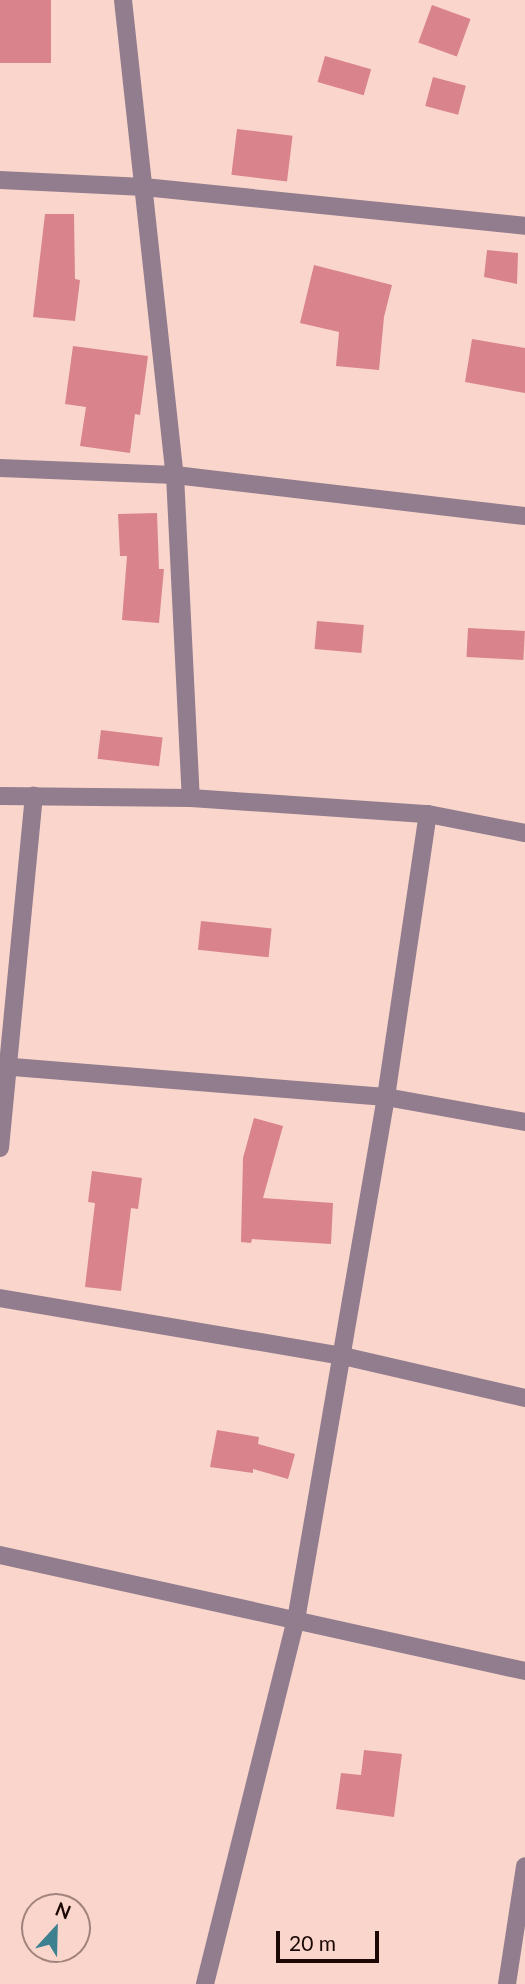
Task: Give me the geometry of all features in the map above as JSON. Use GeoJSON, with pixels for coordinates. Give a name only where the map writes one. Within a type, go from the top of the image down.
{"type":"FeatureCollection","features":[{"type":"Feature","properties":{"kind":"street"},"geometry":{"type":"LineString","coordinates":[[123,0],[175,475],[191,798]]}},
{"type":"Feature","properties":{"kind":"street"},"geometry":{"type":"LineString","coordinates":[[0,180],[144,187],[525,226]]}},
{"type":"Feature","properties":{"kind":"street"},"geometry":{"type":"LineString","coordinates":[[0,468],[175,475],[525,516]]}},
{"type":"Feature","properties":{"kind":"street"},"geometry":{"type":"LineString","coordinates":[[0,796],[191,798],[428,814],[525,833]]}},
{"type":"Feature","properties":{"kind":"street"},"geometry":{"type":"LineString","coordinates":[[0,1148],[4,1066],[34,796]]}},
{"type":"Feature","properties":{"kind":"street"},"geometry":{"type":"LineString","coordinates":[[205,1984],[296,1620],[386,1097],[428,814]]}},
{"type":"Feature","properties":{"kind":"street"},"geometry":{"type":"LineString","coordinates":[[4,1066],[386,1097],[525,1122]]}},
{"type":"Feature","properties":{"kind":"street"},"geometry":{"type":"LineString","coordinates":[[0,1298],[343,1356],[525,1398]]}},
{"type":"Feature","properties":{"kind":"street"},"geometry":{"type":"LineString","coordinates":[[0,1555],[525,1671]]}},
{"type":"Feature","properties":{"kind":"street"},"geometry":{"type":"LineString","coordinates":[[507,1984],[525,1866]]}},
{"type":"Feature","properties":{"kind":"building"},"geometry":{"type":"Polygon","coordinates":[[[0,0],[51,0],[51,63],[0,63],[0,0]]]}},
{"type":"Feature","properties":{"kind":"building"},"geometry":{"type":"Polygon","coordinates":[[[432,5],[471,19],[457,57],[418,43],[432,5]]]}},
{"type":"Feature","properties":{"kind":"building"},"geometry":{"type":"Polygon","coordinates":[[[325,56],[371,69],[364,95],[318,82],[325,56]]]}},
{"type":"Feature","properties":{"kind":"building"},"geometry":{"type":"Polygon","coordinates":[[[433,77],[466,86],[458,115],[425,106],[433,77]]]}},
{"type":"Feature","properties":{"kind":"building"},"geometry":{"type":"Polygon","coordinates":[[[237,129],[293,136],[287,181],[231,175],[237,129]]]}},
{"type":"Feature","properties":{"kind":"building"},"geometry":{"type":"Polygon","coordinates":[[[45,214],[74,214],[75,279],[80,280],[75,321],[33,317],[45,214]]]}},
{"type":"Feature","properties":{"kind":"building"},"geometry":{"type":"Polygon","coordinates":[[[487,250],[518,253],[517,284],[484,277],[487,250]]]}},
{"type":"Feature","properties":{"kind":"building"},"geometry":{"type":"Polygon","coordinates":[[[314,265],[392,285],[384,317],[379,370],[336,366],[339,332],[300,323],[314,265]]]}},
{"type":"Feature","properties":{"kind":"building"},"geometry":{"type":"Polygon","coordinates":[[[472,339],[525,348],[525,393],[465,382],[472,339]]]}},
{"type":"Feature","properties":{"kind":"building"},"geometry":{"type":"Polygon","coordinates":[[[73,346],[148,356],[140,415],[135,414],[130,453],[80,446],[86,407],[65,404],[73,346]]]}},
{"type":"Feature","properties":{"kind":"building"},"geometry":{"type":"Polygon","coordinates":[[[157,513],[159,569],[164,569],[159,623],[122,620],[127,556],[120,556],[118,514],[157,513]]]}},
{"type":"Feature","properties":{"kind":"building"},"geometry":{"type":"Polygon","coordinates":[[[317,621],[364,625],[361,653],[315,649],[317,621]]]}},
{"type":"Feature","properties":{"kind":"building"},"geometry":{"type":"Polygon","coordinates":[[[468,628],[525,631],[523,660],[466,657],[468,628]]]}},
{"type":"Feature","properties":{"kind":"building"},"geometry":{"type":"Polygon","coordinates":[[[101,730],[163,738],[159,766],[97,759],[101,730]]]}},
{"type":"Feature","properties":{"kind":"building"},"geometry":{"type":"Polygon","coordinates":[[[201,921],[272,928],[269,957],[198,950],[201,921]]]}},
{"type":"Feature","properties":{"kind":"building"},"geometry":{"type":"Polygon","coordinates":[[[254,1118],[283,1126],[263,1198],[333,1203],[331,1244],[252,1239],[251,1243],[241,1242],[243,1158],[254,1118]]]}},
{"type":"Feature","properties":{"kind":"building"},"geometry":{"type":"Polygon","coordinates":[[[92,1171],[142,1178],[138,1209],[131,1208],[121,1291],[85,1287],[95,1203],[88,1202],[92,1171]]]}},
{"type":"Feature","properties":{"kind":"building"},"geometry":{"type":"Polygon","coordinates":[[[217,1430],[259,1437],[258,1444],[295,1454],[288,1479],[253,1469],[253,1473],[210,1467],[217,1430]]]}},
{"type":"Feature","properties":{"kind":"building"},"geometry":{"type":"Polygon","coordinates":[[[364,1750],[402,1754],[394,1817],[336,1809],[341,1773],[361,1775],[364,1750]]]}}]}
